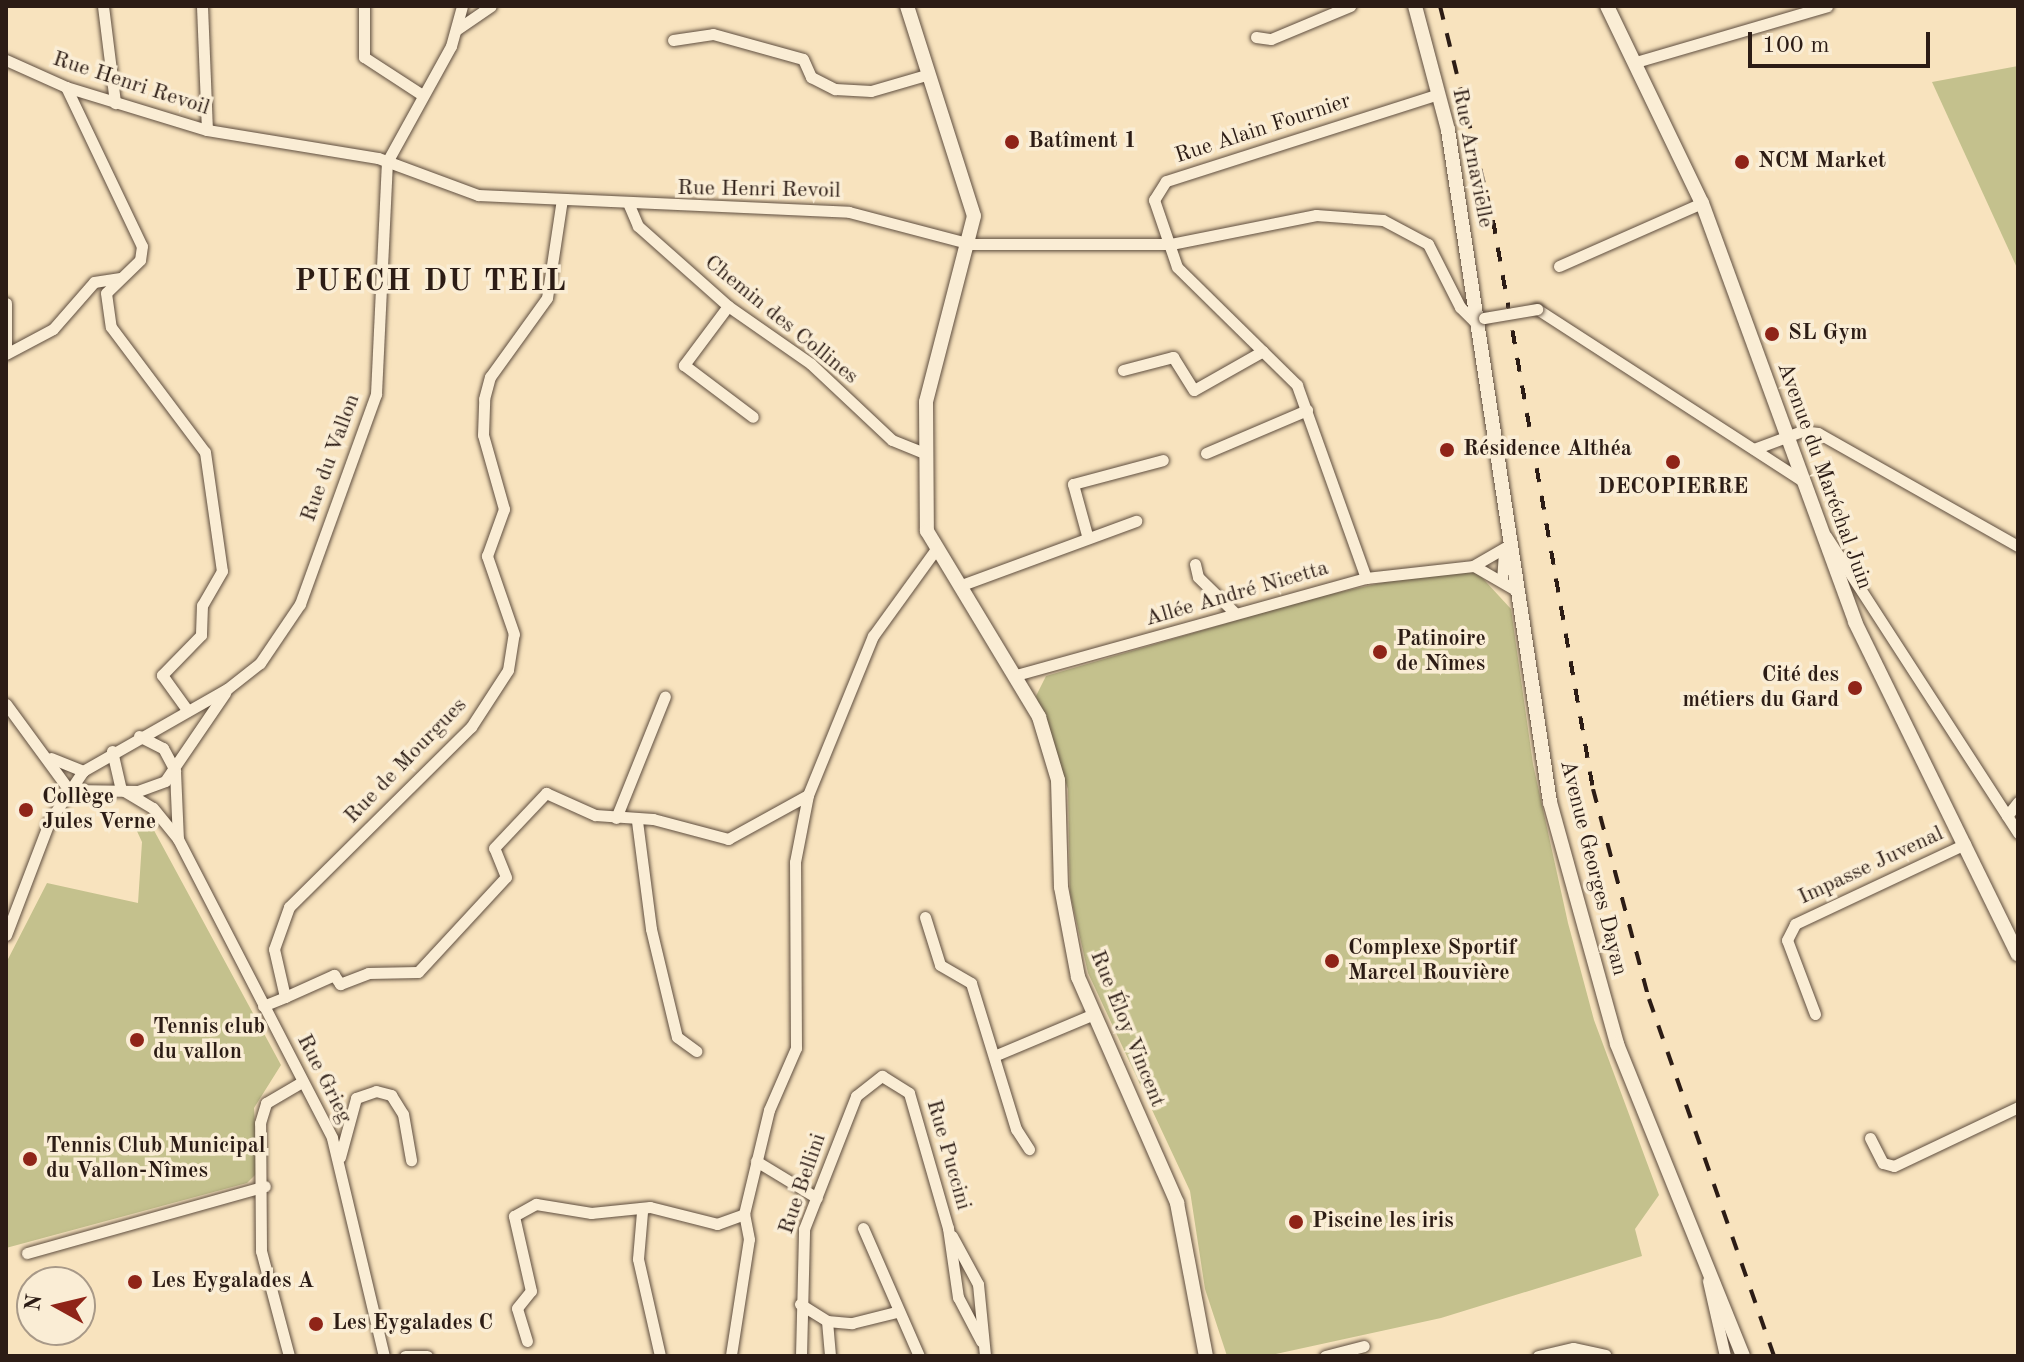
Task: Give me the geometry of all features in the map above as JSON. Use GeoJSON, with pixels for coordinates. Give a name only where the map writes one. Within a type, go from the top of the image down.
{"type":"FeatureCollection","features":[{"type":"Feature","properties":{"kind":"street"},"geometry":{"type":"LineString","coordinates":[[103,6],[115,103]]}},
{"type":"Feature","properties":{"kind":"street"},"geometry":{"type":"LineString","coordinates":[[202,6],[207,130]]}},
{"type":"Feature","properties":{"kind":"street"},"geometry":{"type":"LineString","coordinates":[[364,6],[364,57],[421,94]]}},
{"type":"Feature","properties":{"kind":"street"},"geometry":{"type":"LineString","coordinates":[[387,162],[456,30],[462,6]]}},
{"type":"Feature","properties":{"kind":"street"},"geometry":{"type":"LineString","coordinates":[[456,30],[491,6]]}},
{"type":"Feature","properties":{"kind":"street"},"geometry":{"type":"LineString","coordinates":[[907,6],[968,185],[971,244]]}},
{"type":"Feature","properties":{"kind":"street"},"geometry":{"type":"LineString","coordinates":[[1256,37],[1271,39],[1350,6]]}},
{"type":"Feature","properties":{"kind":"street","name":"Rue Arnavielle"},"geometry":{"type":"LineString","coordinates":[[1415,6],[1438,94],[1479,320]]}},
{"type":"Feature","properties":{"kind":"street","name":"Avenue du Maréchal Juin"},"geometry":{"type":"LineString","coordinates":[[1607,6],[1702,203],[1800,479],[1855,622],[2018,954]]}},
{"type":"Feature","properties":{"kind":"street"},"geometry":{"type":"LineString","coordinates":[[1636,62],[1827,6]]}},
{"type":"Feature","properties":{"kind":"street"},"geometry":{"type":"LineString","coordinates":[[673,40],[713,34],[803,59],[811,77],[835,89],[871,91],[929,74]]}},
{"type":"Feature","properties":{"kind":"street","name":"Rue Henri Revoil"},"geometry":{"type":"LineString","coordinates":[[6,60],[66,87],[207,130],[387,162],[478,195],[629,205],[849,212],[971,244],[1167,244],[1316,215],[1383,220],[1428,244],[1460,307],[1479,320]]}},
{"type":"Feature","properties":{"kind":"street"},"geometry":{"type":"LineString","coordinates":[[66,87],[142,246],[140,260],[106,293],[111,327],[205,452],[222,571],[202,605],[201,635],[162,675],[188,711]]}},
{"type":"Feature","properties":{"kind":"street","name":"Rue Alain Fournier"},"geometry":{"type":"LineString","coordinates":[[1366,578],[1297,385],[1177,267],[1154,200],[1166,181],[1438,94]]}},
{"type":"Feature","properties":{"kind":"street","name":"Rue du Vallon"},"geometry":{"type":"LineString","coordinates":[[6,935],[41,839],[83,771],[112,751],[227,689],[260,663],[300,604],[371,411],[387,162]]}},
{"type":"Feature","properties":{"kind":"street","name":"Rue de Mourgues"},"geometry":{"type":"LineString","coordinates":[[285,997],[274,949],[289,907],[471,727],[508,670],[514,634],[487,556],[504,509],[483,435],[484,399],[490,377],[547,298],[562,199]]}},
{"type":"Feature","properties":{"kind":"street"},"geometry":{"type":"LineString","coordinates":[[1559,266],[1702,203]]}},
{"type":"Feature","properties":{"kind":"street","name":"Chemin des Collines"},"geometry":{"type":"LineString","coordinates":[[629,205],[638,226],[728,306],[811,364],[892,440],[921,452]]}},
{"type":"Feature","properties":{"kind":"street","name":"Rue Éloy Vincent"},"geometry":{"type":"LineString","coordinates":[[971,244],[937,341],[921,452],[927,531],[1016,675],[1058,780],[1065,916],[1094,1014],[1177,1203],[1206,1356]]}},
{"type":"Feature","properties":{"kind":"street"},"geometry":{"type":"LineString","coordinates":[[6,303],[6,354],[53,329],[94,282],[119,278]]}},
{"type":"Feature","properties":{"kind":"street"},"geometry":{"type":"LineString","coordinates":[[728,306],[684,365],[753,417]]}},
{"type":"Feature","properties":{"kind":"street"},"geometry":{"type":"LineString","coordinates":[[1479,320],[1537,309],[1758,448],[1800,479]]}},
{"type":"Feature","properties":{"kind":"street","name":"Avenue Georges Dayan"},"geometry":{"type":"LineString","coordinates":[[1479,320],[1508,547],[1519,592],[1550,802],[1617,1044],[1707,1277],[1743,1356]]}},
{"type":"Feature","properties":{"kind":"street"},"geometry":{"type":"LineString","coordinates":[[1123,370],[1173,357],[1194,390],[1263,351]]}},
{"type":"Feature","properties":{"kind":"street"},"geometry":{"type":"LineString","coordinates":[[1206,453],[1307,410]]}},
{"type":"Feature","properties":{"kind":"street"},"geometry":{"type":"LineString","coordinates":[[1758,448],[1787,440],[1802,431],[1818,433],[2018,546]]}},
{"type":"Feature","properties":{"kind":"street"},"geometry":{"type":"LineString","coordinates":[[1087,535],[1073,484],[1163,460]]}},
{"type":"Feature","properties":{"kind":"street"},"geometry":{"type":"LineString","coordinates":[[959,586],[1087,535],[1136,521]]}},
{"type":"Feature","properties":{"kind":"street"},"geometry":{"type":"LineString","coordinates":[[1817,525],[1850,565],[2018,833]]}},
{"type":"Feature","properties":{"kind":"street"},"geometry":{"type":"LineString","coordinates":[[2003,538],[2018,534]]}},
{"type":"Feature","properties":{"kind":"street"},"geometry":{"type":"LineString","coordinates":[[1502,581],[1508,547]]}},
{"type":"Feature","properties":{"kind":"street","name":"Allée André Nicetta"},"geometry":{"type":"LineString","coordinates":[[1016,675],[1234,612],[1366,578],[1473,566],[1508,547]]}},
{"type":"Feature","properties":{"kind":"street"},"geometry":{"type":"LineString","coordinates":[[731,1355],[749,1239],[744,1214],[756,1161],[796,1048],[795,862],[808,795],[873,636],[936,549]]}},
{"type":"Feature","properties":{"kind":"street"},"geometry":{"type":"LineString","coordinates":[[1195,564],[1198,577],[1234,612]]}},
{"type":"Feature","properties":{"kind":"street"},"geometry":{"type":"LineString","coordinates":[[1473,566],[1519,592]]}},
{"type":"Feature","properties":{"kind":"street","name":"Rue du Vallon"},"geometry":{"type":"LineString","coordinates":[[175,771],[227,689]]}},
{"type":"Feature","properties":{"kind":"street"},"geometry":{"type":"LineString","coordinates":[[616,818],[665,696]]}},
{"type":"Feature","properties":{"kind":"street"},"geometry":{"type":"LineString","coordinates":[[6,704],[51,758],[69,790],[154,788],[175,771],[163,748],[139,736]]}},
{"type":"Feature","properties":{"kind":"street"},"geometry":{"type":"LineString","coordinates":[[112,751],[121,789]]}},
{"type":"Feature","properties":{"kind":"street"},"geometry":{"type":"LineString","coordinates":[[51,758],[83,771]]}},
{"type":"Feature","properties":{"kind":"street","name":"Rue Grieg"},"geometry":{"type":"LineString","coordinates":[[175,771],[178,839]]}},
{"type":"Feature","properties":{"kind":"street","name":"Rue Grieg"},"geometry":{"type":"LineString","coordinates":[[121,789],[153,808],[178,839],[340,1157],[384,1356]]}},
{"type":"Feature","properties":{"kind":"street"},"geometry":{"type":"LineString","coordinates":[[263,1006],[334,975],[340,984],[368,973],[418,972],[506,877],[494,848],[546,793],[616,818],[728,839],[808,795]]}},
{"type":"Feature","properties":{"kind":"street"},"geometry":{"type":"LineString","coordinates":[[2007,816],[2018,802]]}},
{"type":"Feature","properties":{"kind":"street"},"geometry":{"type":"LineString","coordinates":[[637,821],[651,929],[677,1037],[696,1051]]}},
{"type":"Feature","properties":{"kind":"street","name":"Impasse Juvenal"},"geometry":{"type":"LineString","coordinates":[[1815,1014],[1787,940],[1795,924],[1965,844]]}},
{"type":"Feature","properties":{"kind":"street"},"geometry":{"type":"LineString","coordinates":[[925,917],[940,965],[971,983],[1029,1149]]}},
{"type":"Feature","properties":{"kind":"street"},"geometry":{"type":"LineString","coordinates":[[994,1056],[1094,1014]]}},
{"type":"Feature","properties":{"kind":"street","name":"Rue Bellini"},"geometry":{"type":"LineString","coordinates":[[801,1356],[804,1229],[856,1096],[882,1076],[909,1093]]}},
{"type":"Feature","properties":{"kind":"street"},"geometry":{"type":"LineString","coordinates":[[289,1356],[261,1251],[265,1186],[260,1123],[266,1103],[302,1082]]}},
{"type":"Feature","properties":{"kind":"street"},"geometry":{"type":"LineString","coordinates":[[340,1157],[356,1098],[376,1091],[391,1095],[403,1114],[411,1160]]}},
{"type":"Feature","properties":{"kind":"street","name":"Rue Puccini"},"geometry":{"type":"LineString","coordinates":[[909,1093],[948,1228],[958,1297],[981,1341]]}},
{"type":"Feature","properties":{"kind":"street"},"geometry":{"type":"LineString","coordinates":[[1870,1138],[1883,1163],[1894,1166],[2018,1107]]}},
{"type":"Feature","properties":{"kind":"street"},"geometry":{"type":"LineString","coordinates":[[756,1161],[817,1198]]}},
{"type":"Feature","properties":{"kind":"street"},"geometry":{"type":"LineString","coordinates":[[27,1253],[265,1186]]}},
{"type":"Feature","properties":{"kind":"street"},"geometry":{"type":"LineString","coordinates":[[527,1341],[517,1308],[531,1291],[514,1216],[536,1204],[642,1212],[650,1207],[717,1224],[744,1214]]}},
{"type":"Feature","properties":{"kind":"street"},"geometry":{"type":"LineString","coordinates":[[642,1212],[638,1259],[660,1356]]}},
{"type":"Feature","properties":{"kind":"street"},"geometry":{"type":"LineString","coordinates":[[863,1228],[875,1243],[896,1312],[911,1327],[919,1356]]}},
{"type":"Feature","properties":{"kind":"street","name":"Rue Puccini"},"geometry":{"type":"LineString","coordinates":[[948,1228],[978,1284],[981,1341],[985,1356]]}},
{"type":"Feature","properties":{"kind":"street"},"geometry":{"type":"LineString","coordinates":[[1707,1277],[1725,1356]]}},
{"type":"Feature","properties":{"kind":"street"},"geometry":{"type":"LineString","coordinates":[[800,1304],[827,1321],[896,1312]]}},
{"type":"Feature","properties":{"kind":"street"},"geometry":{"type":"LineString","coordinates":[[827,1321],[830,1356]]}},
{"type":"Feature","properties":{"kind":"street"},"geometry":{"type":"LineString","coordinates":[[1325,1356],[1364,1346]]}},
{"type":"Feature","properties":{"kind":"street"},"geometry":{"type":"LineString","coordinates":[[1538,1356],[1573,1348],[1605,1355]]}},
{"type":"Feature","properties":{"kind":"street"},"geometry":{"type":"LineString","coordinates":[[405,1356],[427,1356]]}},
{"type":"Feature","properties":{"kind":"shaded area"},"geometry":{"type":"Polygon","coordinates":[[[2018,66],[2018,270],[1932,82],[2018,66]]]}},
{"type":"Feature","properties":{"kind":"shaded area","name":"Complexe Sportif Marcel Rouvière"},"geometry":{"type":"Polygon","coordinates":[[[1475,570],[1511,609],[1533,764],[1568,923],[1594,1020],[1659,1195],[1635,1229],[1642,1256],[1441,1318],[1266,1356],[1227,1356],[1205,1289],[1190,1191],[1088,973],[1070,893],[1068,789],[1036,696],[1046,676],[1313,598],[1435,571],[1475,570]]]}},
{"type":"Feature","properties":{"kind":"shaded area","name":"Tennis club du vallon"},"geometry":{"type":"Polygon","coordinates":[[[150,823],[281,1065],[254,1108],[258,1172],[247,1183],[6,1248],[6,963],[47,883],[138,903],[142,842],[136,829],[150,823]]]}},
{"type":"Feature","properties":{"kind":"railway"},"geometry":{"type":"LineString","coordinates":[[1440,6],[1493,220],[1593,789],[1649,999],[1774,1356]]}},
{"type":"Feature","properties":{"kind":"place","name":"Batîment 1"},"geometry":{"type":"Point","coordinates":[1012,142]}},
{"type":"Feature","properties":{"kind":"place","name":"NCM Market"},"geometry":{"type":"Point","coordinates":[1742,162]}},
{"type":"Feature","properties":{"kind":"place","name":"SL Gym"},"geometry":{"type":"Point","coordinates":[1772,334]}},
{"type":"Feature","properties":{"kind":"place","name":"Résidence Althéa"},"geometry":{"type":"Point","coordinates":[1447,450]}},
{"type":"Feature","properties":{"kind":"place","name":"DECOPIERRE"},"geometry":{"type":"Point","coordinates":[1673,462]}},
{"type":"Feature","properties":{"kind":"place","name":"Patinoire de Nîmes"},"geometry":{"type":"Point","coordinates":[1380,652]}},
{"type":"Feature","properties":{"kind":"place","name":"Cité des métiers du Gard"},"geometry":{"type":"Point","coordinates":[1855,688]}},
{"type":"Feature","properties":{"kind":"place","name":"Collège Jules Verne"},"geometry":{"type":"Point","coordinates":[26,810]}},
{"type":"Feature","properties":{"kind":"place","name":"Complexe Sportif Marcel Rouvière"},"geometry":{"type":"Point","coordinates":[1332,961]}},
{"type":"Feature","properties":{"kind":"place","name":"Tennis club du vallon"},"geometry":{"type":"Point","coordinates":[137,1040]}},
{"type":"Feature","properties":{"kind":"place","name":"Tennis Club Municipal du Vallon-Nîmes"},"geometry":{"type":"Point","coordinates":[30,1159]}},
{"type":"Feature","properties":{"kind":"place","name":"Piscine les iris"},"geometry":{"type":"Point","coordinates":[1296,1222]}},
{"type":"Feature","properties":{"kind":"place","name":"Les Eygalades A"},"geometry":{"type":"Point","coordinates":[135,1282]}},
{"type":"Feature","properties":{"kind":"place","name":"Les Eygalades C"},"geometry":{"type":"Point","coordinates":[316,1324]}},
{"type":"Feature","properties":{"kind":"district","name":"PUECH DU TEIL"},"geometry":{"type":"Point","coordinates":[431,282]}}]}
